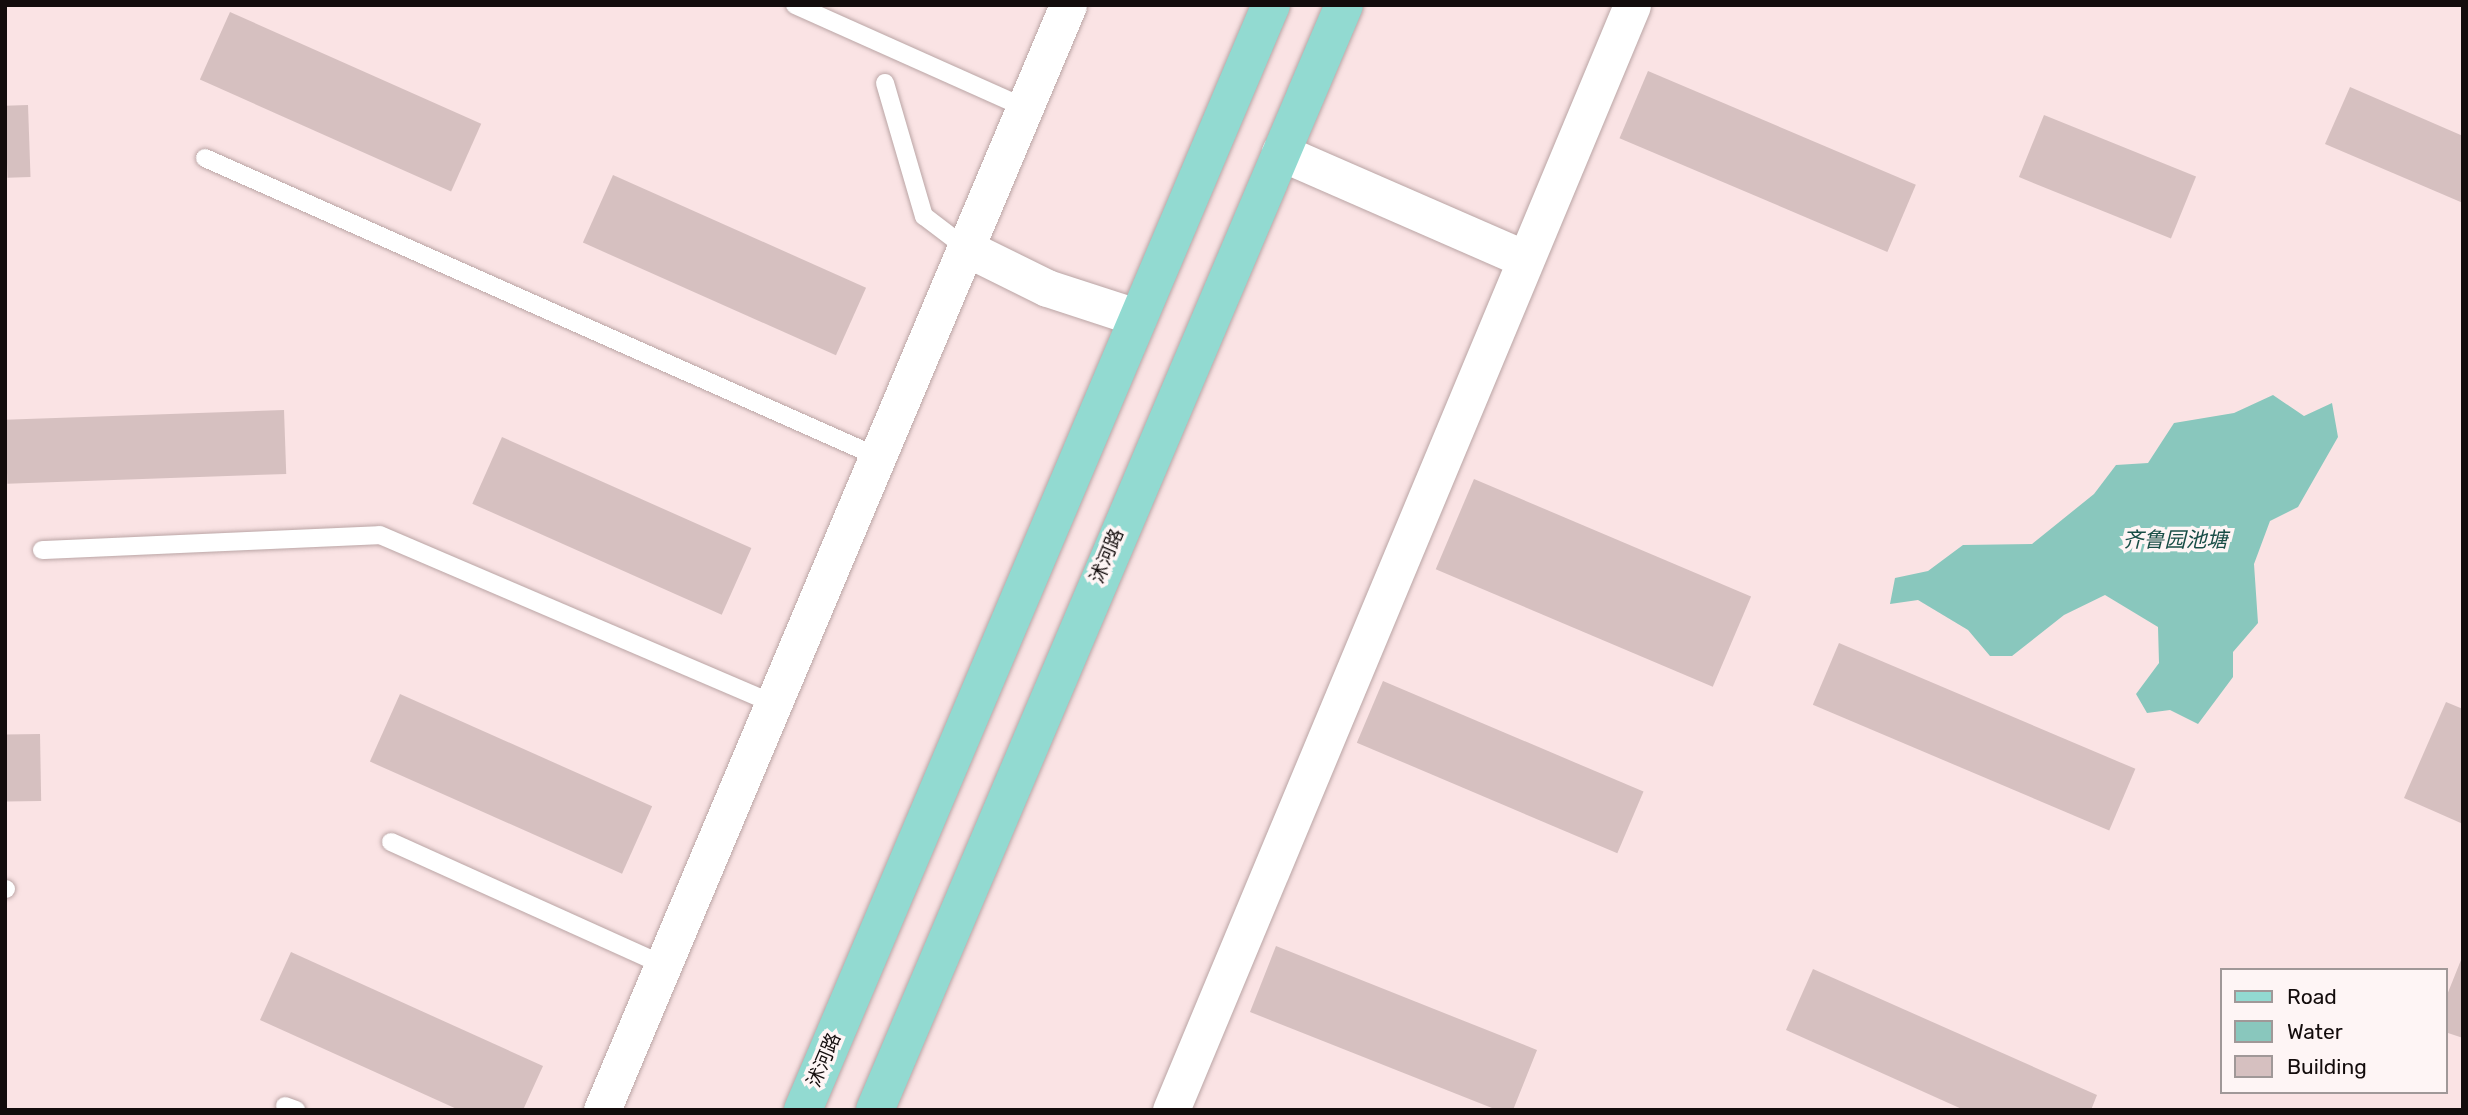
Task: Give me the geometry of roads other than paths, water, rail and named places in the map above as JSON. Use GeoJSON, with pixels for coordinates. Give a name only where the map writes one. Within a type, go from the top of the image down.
{"type":"FeatureCollection","features":[{"type":"Feature","properties":{"kind":"main road","name":"沭河路"},"geometry":{"type":"LineString","coordinates":[[803,1110],[1136,317],[1271,5]]}},
{"type":"Feature","properties":{"kind":"main road","name":"沭河路"},"geometry":{"type":"LineString","coordinates":[[875,1110],[1344,5]]}},
{"type":"Feature","properties":{"kind":"street"},"geometry":{"type":"LineString","coordinates":[[602,1110],[1069,5]]}},
{"type":"Feature","properties":{"kind":"street"},"geometry":{"type":"LineString","coordinates":[[1171,1110],[1523,258],[1632,5]]}},
{"type":"Feature","properties":{"kind":"street"},"geometry":{"type":"LineString","coordinates":[[1280,152],[1523,258]]}},
{"type":"Feature","properties":{"kind":"street"},"geometry":{"type":"LineString","coordinates":[[966,248],[1047,288],[1136,317]]}},
{"type":"Feature","properties":{"kind":"lane"},"geometry":{"type":"LineString","coordinates":[[795,5],[1025,108]]}},
{"type":"Feature","properties":{"kind":"lane"},"geometry":{"type":"LineString","coordinates":[[885,83],[924,216],[966,248]]}},
{"type":"Feature","properties":{"kind":"lane"},"geometry":{"type":"LineString","coordinates":[[205,158],[878,457]]}},
{"type":"Feature","properties":{"kind":"lane"},"geometry":{"type":"LineString","coordinates":[[42,550],[380,535],[774,704]]}},
{"type":"Feature","properties":{"kind":"lane"},"geometry":{"type":"LineString","coordinates":[[391,842],[663,965]]}},
{"type":"Feature","properties":{"kind":"water","name":"齐鲁园池塘"},"geometry":{"type":"Polygon","coordinates":[[[2273,395],[2304,416],[2332,403],[2338,437],[2298,507],[2270,521],[2254,564],[2258,623],[2233,652],[2233,677],[2198,724],[2170,710],[2147,713],[2136,694],[2159,663],[2158,627],[2105,595],[2064,615],[2012,656],[1990,656],[1968,630],[1918,600],[1890,604],[1895,578],[1928,571],[1963,545],[2032,544],[2094,494],[2116,465],[2148,463],[2174,423],[2234,413],[2273,395]]]}}]}
